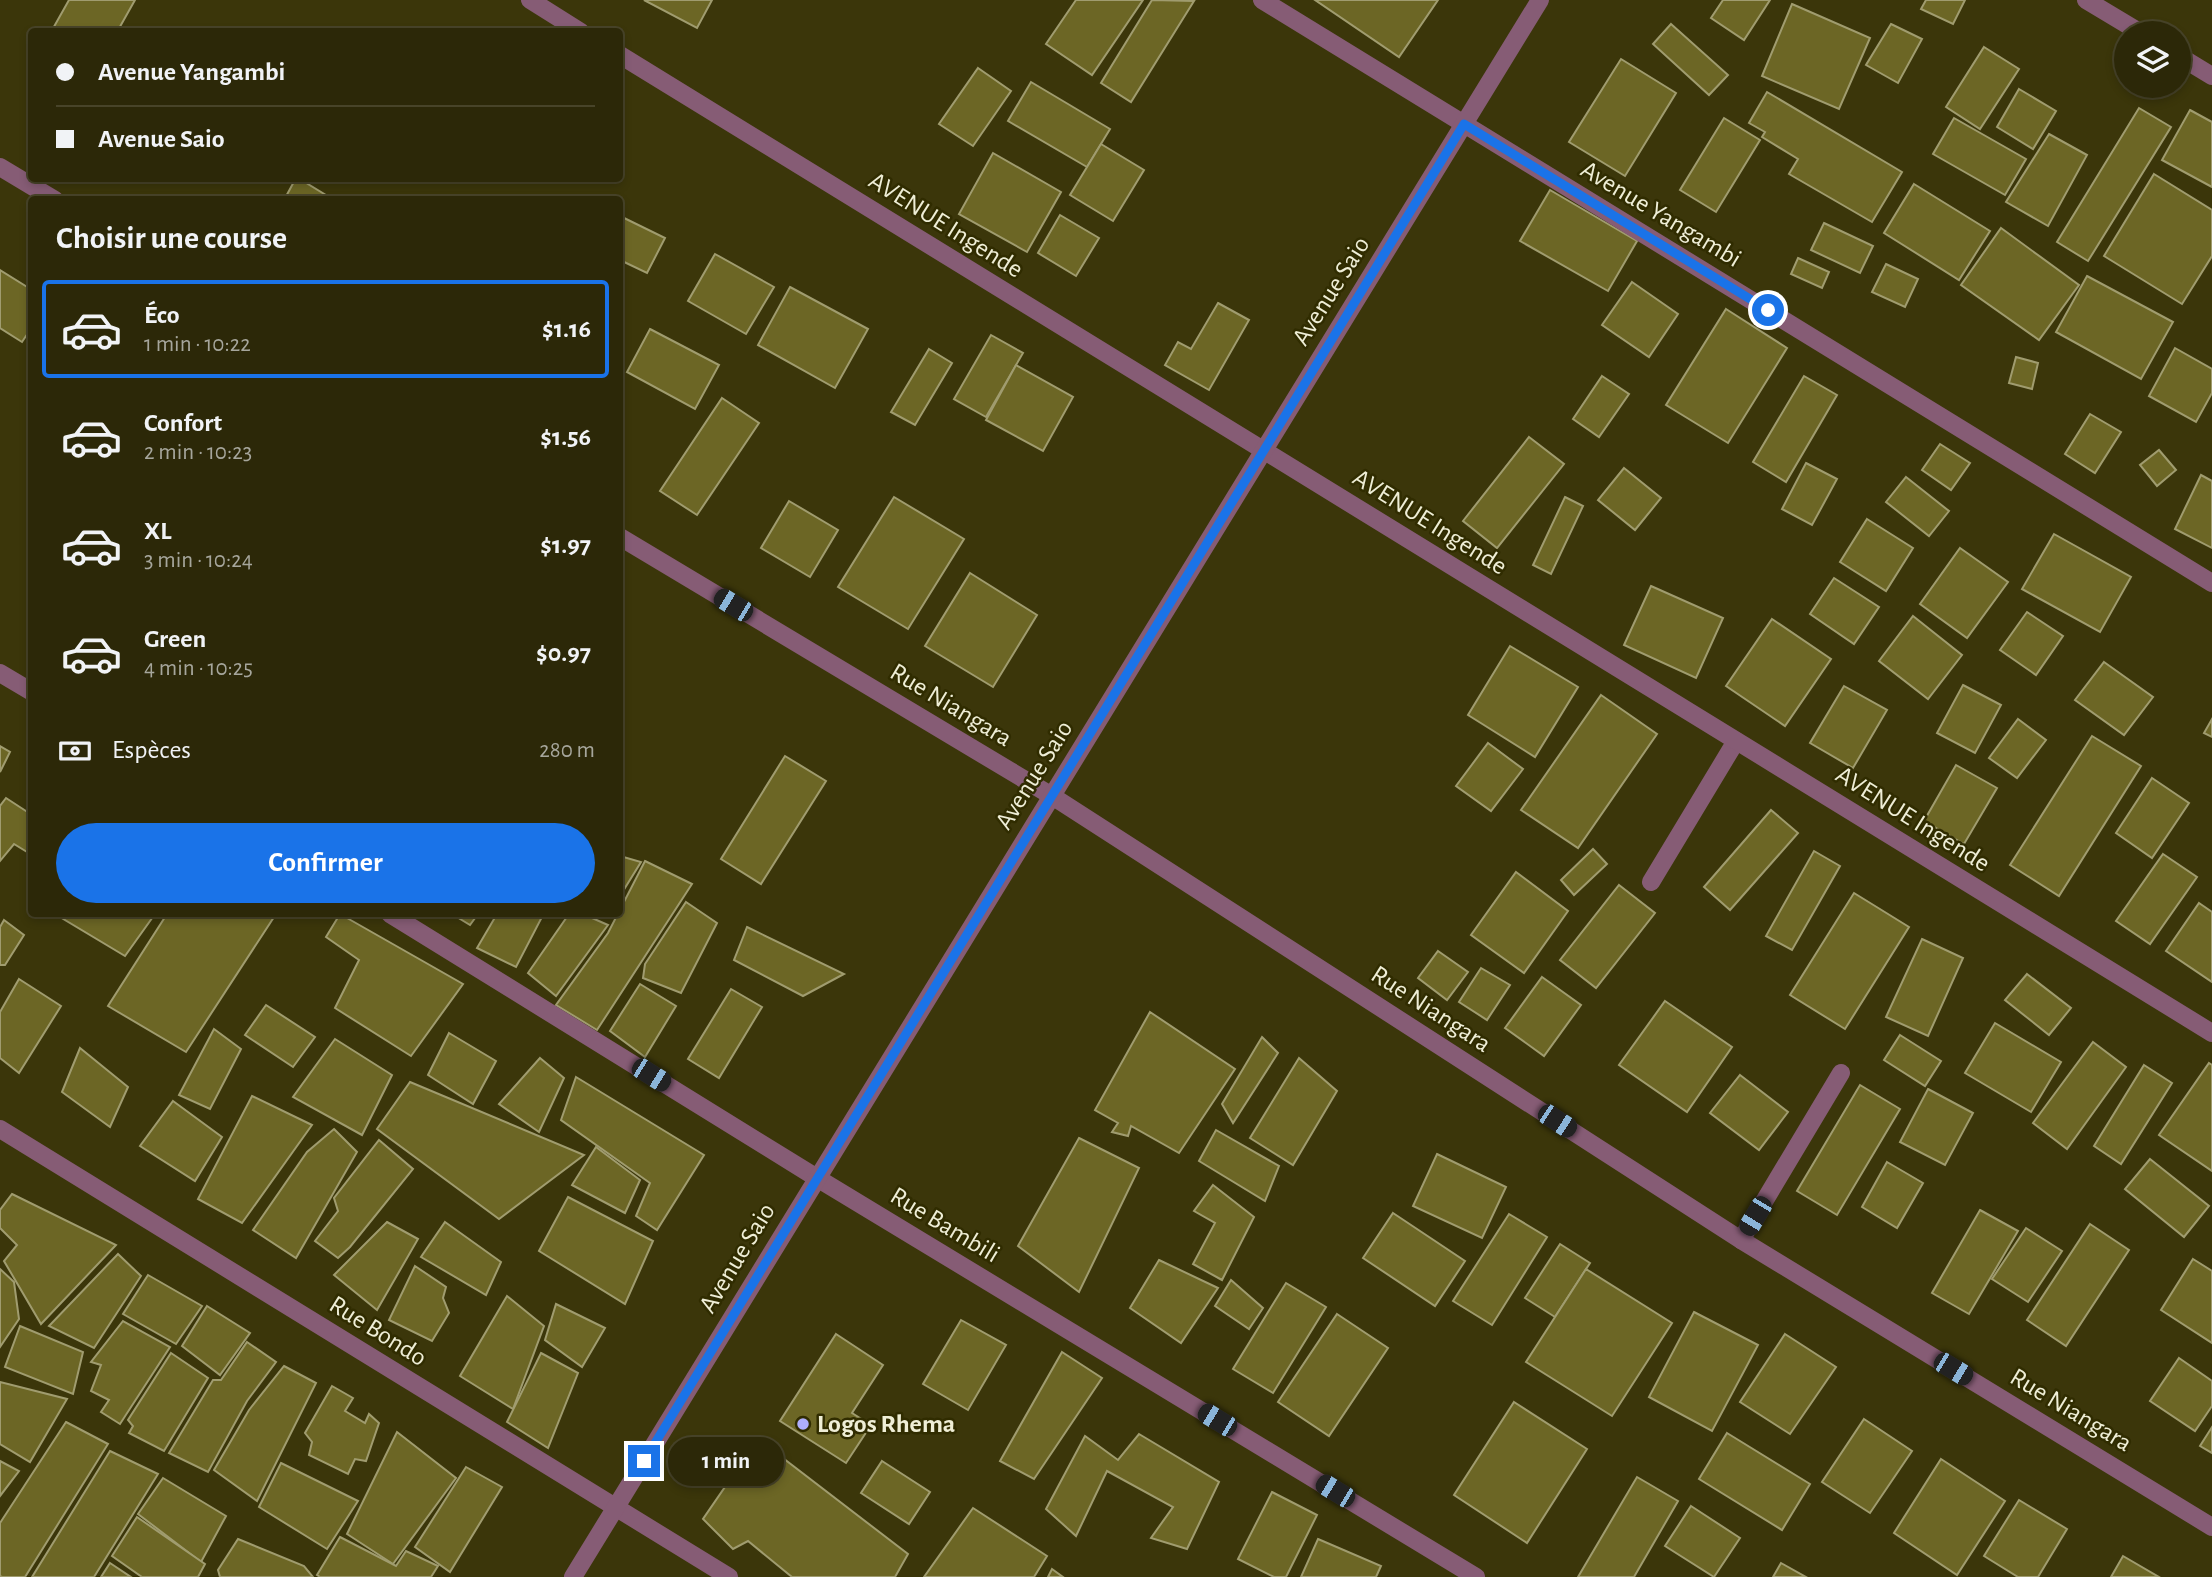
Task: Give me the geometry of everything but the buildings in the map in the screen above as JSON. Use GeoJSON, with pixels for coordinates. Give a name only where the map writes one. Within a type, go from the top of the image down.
{"type":"FeatureCollection","features":[{"type":"Feature","properties":{"kind":"street"},"geometry":{"type":"LineString","coordinates":[[530,0],[575,28]]}},
{"type":"Feature","properties":{"kind":"street","name":"Avenue Yangambi"},"geometry":{"type":"LineString","coordinates":[[1262,0],[2212,583]]}},
{"type":"Feature","properties":{"kind":"street","name":"Avenue Saio"},"geometry":{"type":"LineString","coordinates":[[573,1577],[1540,0]]}},
{"type":"Feature","properties":{"kind":"street"},"geometry":{"type":"LineString","coordinates":[[2086,0],[2121,21]]}},
{"type":"Feature","properties":{"kind":"street","name":"AVENUE Ingende"},"geometry":{"type":"LineString","coordinates":[[623,57],[2212,1033]]}},
{"type":"Feature","properties":{"kind":"street"},"geometry":{"type":"LineString","coordinates":[[2191,63],[2212,76]]}},
{"type":"Feature","properties":{"kind":"street"},"geometry":{"type":"LineString","coordinates":[[0,167],[48,196]]}},
{"type":"Feature","properties":{"kind":"street","name":"Rue Niangara"},"geometry":{"type":"LineString","coordinates":[[623,539],[1052,796],[1741,1240],[2212,1527]]}},
{"type":"Feature","properties":{"kind":"street"},"geometry":{"type":"LineString","coordinates":[[0,673],[28,690]]}},
{"type":"Feature","properties":{"kind":"street"},"geometry":{"type":"LineString","coordinates":[[1651,882],[1736,741]]}},
{"type":"Feature","properties":{"kind":"street","name":"Rue Bambili"},"geometry":{"type":"LineString","coordinates":[[395,917],[817,1178],[1476,1577]]}},
{"type":"Feature","properties":{"kind":"street"},"geometry":{"type":"LineString","coordinates":[[1741,1240],[1841,1073]]}},
{"type":"Feature","properties":{"kind":"street","name":"Rue Bondo"},"geometry":{"type":"LineString","coordinates":[[0,1129],[729,1577]]}},
{"type":"Feature","properties":{"kind":"place","name":"Logos Rhema"},"geometry":{"type":"Point","coordinates":[803,1424]}},
{"type":"Feature","properties":{"kind":"route"},"geometry":{"type":"LineString","coordinates":[[644,1461],[1464,124],[1768,310]]}}]}
